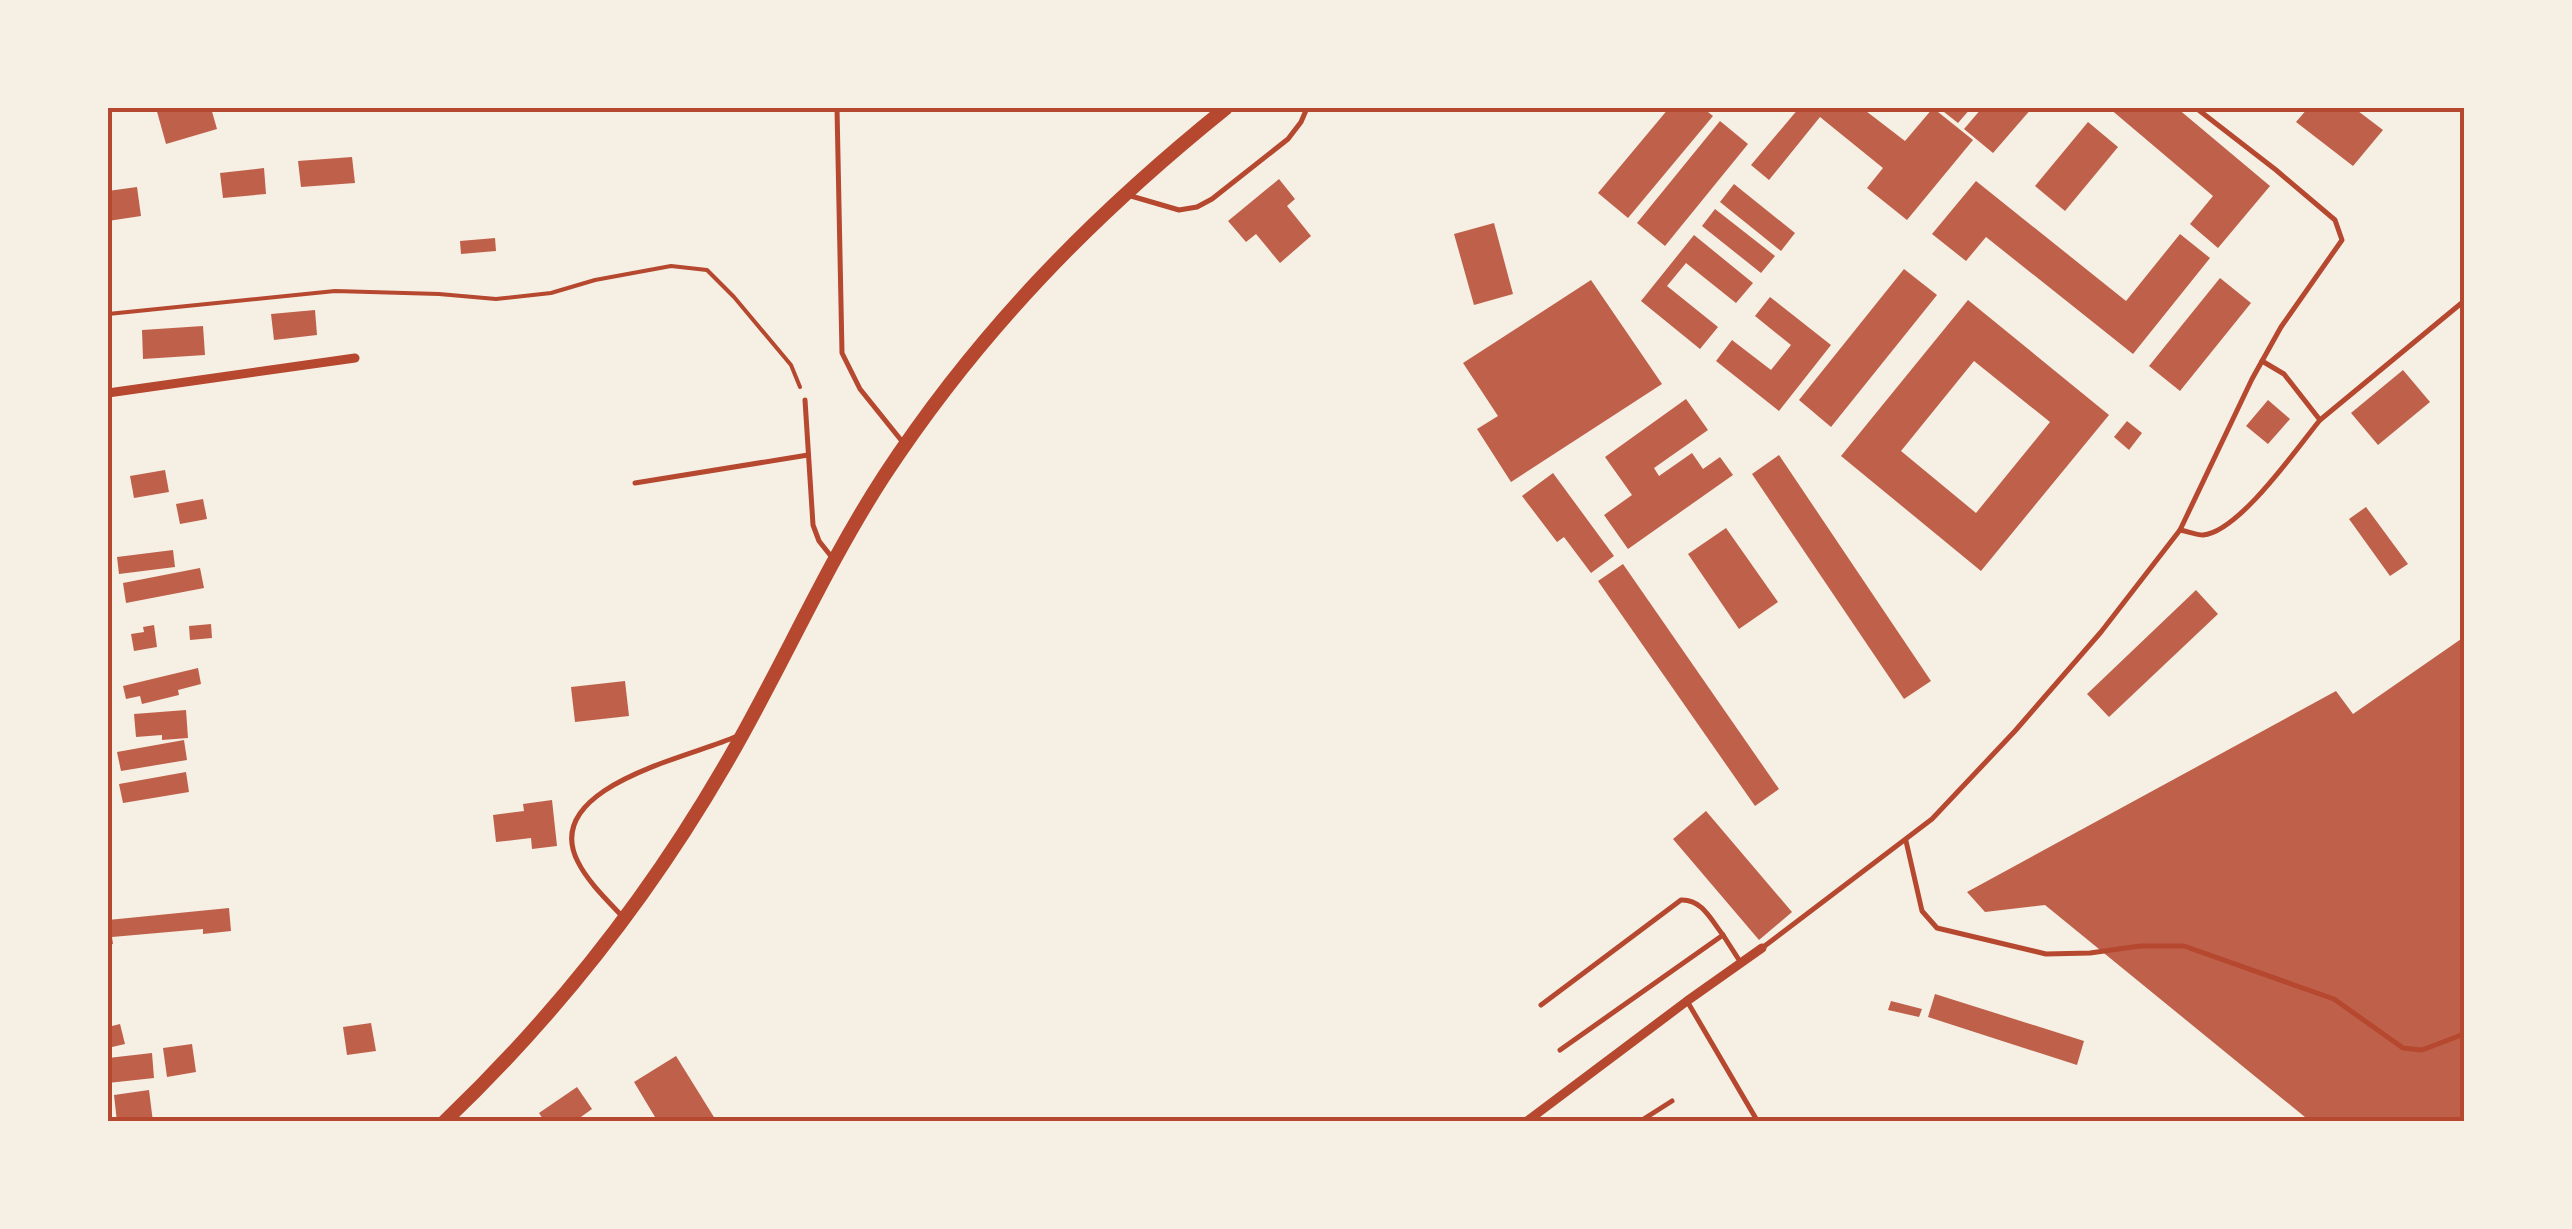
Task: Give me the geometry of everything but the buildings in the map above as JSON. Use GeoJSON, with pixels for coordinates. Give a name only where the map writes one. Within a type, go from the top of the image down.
{"type":"FeatureCollection","features":[{"type":"Feature","properties":{"kind":"main road"},"geometry":{"type":"LineString","coordinates":[[444,1122],[551,1010],[624,918],[690,822],[743,734],[834,560],[946,388],[1064,250],[1123,194],[1226,108]]}},
{"type":"Feature","properties":{"kind":"street"},"geometry":{"type":"LineString","coordinates":[[108,392],[355,358]]}},
{"type":"Feature","properties":{"kind":"street"},"geometry":{"type":"LineString","coordinates":[[1526,1122],[1762,948]]}},
{"type":"Feature","properties":{"kind":"lane"},"geometry":{"type":"LineString","coordinates":[[838,108],[842,353],[860,389],[905,446]]}},
{"type":"Feature","properties":{"kind":"lane"},"geometry":{"type":"LineString","coordinates":[[1123,194],[1179,210],[1197,207],[1288,139],[1307,108]]}},
{"type":"Feature","properties":{"kind":"lane"},"geometry":{"type":"LineString","coordinates":[[1762,948],[1932,819],[2102,632],[2180,530],[2280,327],[2342,240],[2335,220],[2196,108]]}},
{"type":"Feature","properties":{"kind":"lane"},"geometry":{"type":"LineString","coordinates":[[2180,530],[2204,535],[2233,522],[2320,420],[2464,302]]}},
{"type":"Feature","properties":{"kind":"lane"},"geometry":{"type":"LineString","coordinates":[[2262,361],[2284,374],[2320,420]]}},
{"type":"Feature","properties":{"kind":"lane"},"geometry":{"type":"LineString","coordinates":[[805,400],[813,525],[819,541],[834,560]]}},
{"type":"Feature","properties":{"kind":"lane"},"geometry":{"type":"LineString","coordinates":[[635,483],[808,455]]}},
{"type":"Feature","properties":{"kind":"lane"},"geometry":{"type":"LineString","coordinates":[[624,918],[577,861],[571,842],[573,824],[581,810],[600,792],[637,772],[743,734]]}},
{"type":"Feature","properties":{"kind":"lane"},"geometry":{"type":"LineString","coordinates":[[1906,841],[1922,911],[1937,928],[2046,954],[2184,946],[2334,999],[2403,1048],[2422,1050],[2464,1034]]}},
{"type":"Feature","properties":{"kind":"lane"},"geometry":{"type":"LineString","coordinates":[[1541,1005],[1680,900],[1698,903],[1742,963]]}},
{"type":"Feature","properties":{"kind":"lane"},"geometry":{"type":"LineString","coordinates":[[1560,1050],[1722,935]]}},
{"type":"Feature","properties":{"kind":"lane"},"geometry":{"type":"LineString","coordinates":[[1687,1001],[1758,1122]]}},
{"type":"Feature","properties":{"kind":"lane"},"geometry":{"type":"LineString","coordinates":[[1639,1122],[1672,1101]]}},
{"type":"Feature","properties":{"kind":"path"},"geometry":{"type":"LineString","coordinates":[[108,314],[335,292],[496,299],[551,293],[595,280],[671,266],[707,270],[791,366],[805,400]]}}]}
